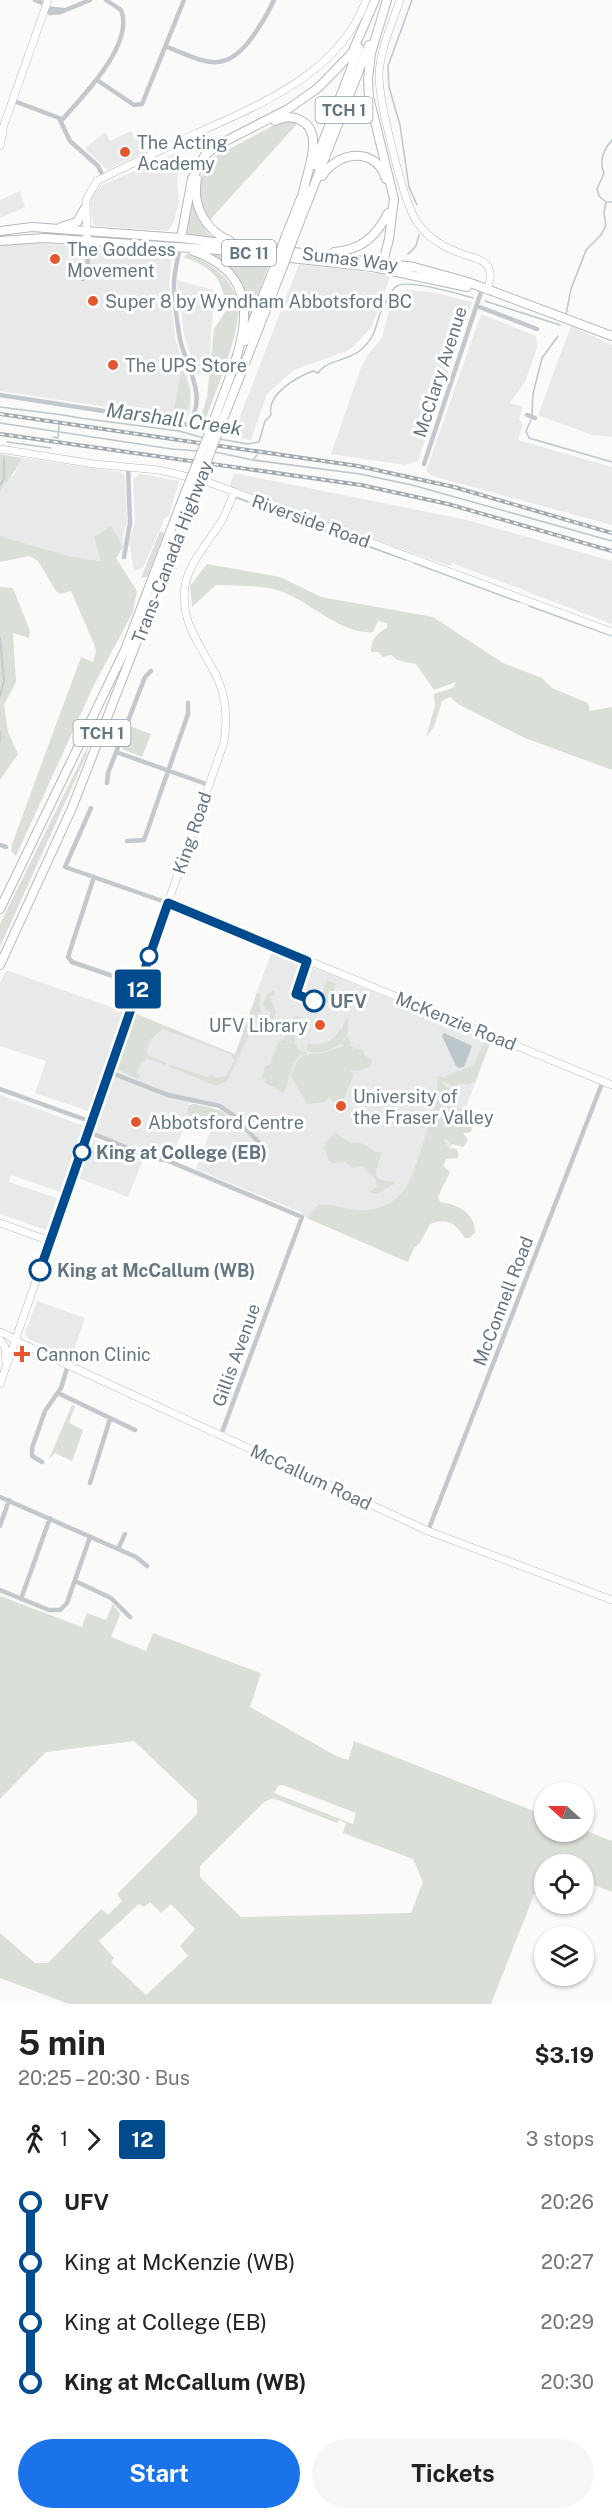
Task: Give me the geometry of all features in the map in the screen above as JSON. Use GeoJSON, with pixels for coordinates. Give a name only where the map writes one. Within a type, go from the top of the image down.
{"type":"FeatureCollection","features":[{"type":"Feature","properties":{"kind":"highway","name":"Trans-Canada Highway"},"geometry":{"type":"LineString","coordinates":[[0,965],[72,808],[215,424],[290,238],[303,194],[376,0]]}},
{"type":"Feature","properties":{"kind":"highway"},"geometry":{"type":"LineString","coordinates":[[215,424],[238,351],[245,323],[245,308],[239,288],[229,272],[214,259],[182,244],[184,219],[192,179],[206,155],[218,145],[288,109],[324,83],[352,53],[376,0]]}},
{"type":"Feature","properties":{"kind":"highway","name":"Trans-Canada Highway"},"geometry":{"type":"LineString","coordinates":[[290,238],[301,220],[387,0]]}},
{"type":"Feature","properties":{"kind":"highway"},"geometry":{"type":"LineString","coordinates":[[381,264],[389,238],[394,198],[369,97],[368,78],[374,41],[387,0]]}},
{"type":"Feature","properties":{"kind":"highway"},"geometry":{"type":"LineString","coordinates":[[245,245],[212,230],[200,212],[195,189],[198,175],[209,158],[227,145],[277,120],[296,118],[310,128],[314,140],[314,150],[303,194]]}},
{"type":"Feature","properties":{"kind":"highway"},"geometry":{"type":"LineString","coordinates":[[301,220],[327,169],[344,157],[355,155],[375,162],[384,172],[389,199],[381,264]]}},
{"type":"Feature","properties":{"kind":"highway"},"geometry":{"type":"LineString","coordinates":[[48,228],[74,224],[84,208]]}},
{"type":"Feature","properties":{"kind":"highway"},"geometry":{"type":"LineString","coordinates":[[299,252],[345,251],[359,246],[371,239],[388,213]]}},
{"type":"Feature","properties":{"kind":"highway"},"geometry":{"type":"LineString","coordinates":[[154,237],[175,232],[184,219]]}},
{"type":"Feature","properties":{"kind":"highway","name":"Sumas Way"},"geometry":{"type":"LineString","coordinates":[[0,231],[32,227],[48,228],[87,236],[414,267],[457,279],[612,336]]}},
{"type":"Feature","properties":{"kind":"highway"},"geometry":{"type":"LineString","coordinates":[[0,241],[44,238],[57,234],[87,236]]}},
{"type":"Feature","properties":{"kind":"highway","name":"Sumas Way"},"geometry":{"type":"LineString","coordinates":[[87,236],[154,237],[182,244],[245,245],[299,252],[381,264],[484,290]]}},
{"type":"Feature","properties":{"kind":"highway"},"geometry":{"type":"LineString","coordinates":[[389,238],[392,256],[414,267]]}},
{"type":"Feature","properties":{"kind":"highway","name":"Trans-Canada Highway"},"geometry":{"type":"LineString","coordinates":[[0,909],[125,650],[189,495]]}},
{"type":"Feature","properties":{"kind":"street"},"geometry":{"type":"LineString","coordinates":[[35,0],[65,10],[90,0]]}},
{"type":"Feature","properties":{"kind":"street"},"geometry":{"type":"LineString","coordinates":[[61,121],[97,80],[118,41],[124,22],[121,10],[106,0]]}},
{"type":"Feature","properties":{"kind":"street"},"geometry":{"type":"LineString","coordinates":[[97,80],[134,105],[142,104],[167,47],[184,0]]}},
{"type":"Feature","properties":{"kind":"street"},"geometry":{"type":"LineString","coordinates":[[167,47],[206,62],[227,61],[236,57],[244,48],[263,22],[274,0]]}},
{"type":"Feature","properties":{"kind":"street"},"geometry":{"type":"LineString","coordinates":[[83,279],[88,269],[84,208],[92,187],[105,177],[254,107],[298,82],[322,62],[348,34],[366,0]]}},
{"type":"Feature","properties":{"kind":"street"},"geometry":{"type":"LineString","coordinates":[[400,0],[381,58],[379,75],[383,105],[406,198],[415,219],[431,238],[451,250],[482,260],[488,266],[490,273],[484,290]]}},
{"type":"Feature","properties":{"kind":"street"},"geometry":{"type":"LineString","coordinates":[[0,146],[2,128],[14,101],[47,4]]}},
{"type":"Feature","properties":{"kind":"street"},"geometry":{"type":"LineString","coordinates":[[14,101],[57,117],[70,141],[98,166],[105,177]]}},
{"type":"Feature","properties":{"kind":"street"},"geometry":{"type":"LineString","coordinates":[[0,396],[188,424],[197,399],[194,380],[181,343],[176,307],[174,273],[182,244]]}},
{"type":"Feature","properties":{"kind":"street","name":"McClary Avenue"},"geometry":{"type":"LineString","coordinates":[[424,464],[484,290]]}},
{"type":"Feature","properties":{"kind":"street"},"geometry":{"type":"LineString","coordinates":[[477,306],[537,328]]}},
{"type":"Feature","properties":{"kind":"street"},"geometry":{"type":"LineString","coordinates":[[527,415],[535,418]]}},
{"type":"Feature","properties":{"kind":"street","name":"Riverside Road"},"geometry":{"type":"LineString","coordinates":[[0,449],[186,476],[612,632]]}},
{"type":"Feature","properties":{"kind":"street"},"geometry":{"type":"LineString","coordinates":[[124,556],[130,523],[128,467]]}},
{"type":"Feature","properties":{"kind":"street","name":"King Road"},"geometry":{"type":"LineString","coordinates":[[0,1384],[224,742],[226,714],[216,676],[199,649],[190,629],[185,586],[194,563],[221,521],[234,493]]}},
{"type":"Feature","properties":{"kind":"street"},"geometry":{"type":"LineString","coordinates":[[107,783],[108,773],[145,677],[151,671]]}},
{"type":"Feature","properties":{"kind":"street"},"geometry":{"type":"LineString","coordinates":[[127,841],[144,840],[188,714],[188,704]]}},
{"type":"Feature","properties":{"kind":"street"},"geometry":{"type":"LineString","coordinates":[[116,752],[209,785]]}},
{"type":"Feature","properties":{"kind":"street","name":"McKenzie Road"},"geometry":{"type":"LineString","coordinates":[[91,808],[65,867],[168,903],[612,1085]]}},
{"type":"Feature","properties":{"kind":"street"},"geometry":{"type":"LineString","coordinates":[[0,845],[6,847]]}},
{"type":"Feature","properties":{"kind":"street"},"geometry":{"type":"LineString","coordinates":[[94,877],[68,957],[72,962],[139,986]]}},
{"type":"Feature","properties":{"kind":"street"},"geometry":{"type":"LineString","coordinates":[[109,1072],[168,1095],[220,1106],[234,1115],[265,1149]]}},
{"type":"Feature","properties":{"kind":"street","name":"McConnell Road"},"geometry":{"type":"LineString","coordinates":[[428,1531],[603,1081]]}},
{"type":"Feature","properties":{"kind":"street"},"geometry":{"type":"LineString","coordinates":[[0,1089],[92,1122]]}},
{"type":"Feature","properties":{"kind":"street","name":"Gillis Avenue"},"geometry":{"type":"LineString","coordinates":[[88,1132],[155,1159],[166,1160],[302,1217],[221,1435]]}},
{"type":"Feature","properties":{"kind":"street"},"geometry":{"type":"LineString","coordinates":[[0,1224],[50,1241]]}},
{"type":"Feature","properties":{"kind":"street"},"geometry":{"type":"LineString","coordinates":[[0,1331],[11,1331],[23,1322]]}},
{"type":"Feature","properties":{"kind":"street","name":"McCallum Road"},"geometry":{"type":"LineString","coordinates":[[0,1331],[11,1336],[15,1341]]}},
{"type":"Feature","properties":{"kind":"street"},"geometry":{"type":"LineString","coordinates":[[0,1339],[5,1347],[6,1367]]}},
{"type":"Feature","properties":{"kind":"street","name":"McCallum Road"},"geometry":{"type":"LineString","coordinates":[[0,1339],[15,1341],[428,1531],[612,1600]]}},
{"type":"Feature","properties":{"kind":"street"},"geometry":{"type":"LineString","coordinates":[[42,1462],[32,1456],[32,1448],[45,1411],[58,1393],[68,1365]]}},
{"type":"Feature","properties":{"kind":"street"},"geometry":{"type":"LineString","coordinates":[[58,1393],[135,1430]]}},
{"type":"Feature","properties":{"kind":"street"},"geometry":{"type":"LineString","coordinates":[[90,1483],[110,1419]]}},
{"type":"Feature","properties":{"kind":"street"},"geometry":{"type":"LineString","coordinates":[[0,1497],[136,1557],[147,1566]]}},
{"type":"Feature","properties":{"kind":"street"},"geometry":{"type":"LineString","coordinates":[[0,1526],[9,1500]]}},
{"type":"Feature","properties":{"kind":"street"},"geometry":{"type":"LineString","coordinates":[[21,1599],[50,1518]]}},
{"type":"Feature","properties":{"kind":"street"},"geometry":{"type":"LineString","coordinates":[[118,1549],[125,1534]]}},
{"type":"Feature","properties":{"kind":"street"},"geometry":{"type":"LineString","coordinates":[[0,1590],[49,1610],[60,1610],[67,1603],[90,1537]]}},
{"type":"Feature","properties":{"kind":"street"},"geometry":{"type":"LineString","coordinates":[[75,1581],[111,1598],[130,1617]]}},
{"type":"Feature","properties":{"kind":"shaded area"},"geometry":{"type":"Polygon","coordinates":[[[280,122],[298,123],[204,228],[208,234],[218,239],[190,236],[186,232],[191,195],[200,185],[203,172],[214,157],[280,122]]]}},
{"type":"Feature","properties":{"kind":"shaded area"},"geometry":{"type":"Polygon","coordinates":[[[131,131],[136,140],[148,134],[154,148],[107,170],[85,148],[105,132],[110,141],[131,131]]]}},
{"type":"Feature","properties":{"kind":"shaded area"},"geometry":{"type":"Polygon","coordinates":[[[178,152],[181,156],[177,179],[179,201],[174,221],[168,231],[93,224],[90,204],[92,195],[100,186],[178,152]]]}},
{"type":"Feature","properties":{"kind":"shaded area"},"geometry":{"type":"Polygon","coordinates":[[[20,191],[25,207],[0,218],[0,200],[20,191]]]}},
{"type":"Feature","properties":{"kind":"shaded area"},"geometry":{"type":"Polygon","coordinates":[[[23,242],[172,254],[169,284],[175,337],[191,389],[191,407],[186,419],[0,391],[0,246],[23,242]]]}},
{"type":"Feature","properties":{"kind":"shaded area"},"geometry":{"type":"Polygon","coordinates":[[[209,253],[271,259],[248,322],[243,290],[239,282],[209,253]]]}},
{"type":"Feature","properties":{"kind":"shaded area"},"geometry":{"type":"Polygon","coordinates":[[[187,254],[210,265],[223,276],[237,299],[238,311],[232,345],[201,432],[197,430],[207,397],[214,329],[227,309],[222,289],[214,275],[202,265],[183,257],[187,254]]]}},
{"type":"Feature","properties":{"kind":"shaded area"},"geometry":{"type":"Polygon","coordinates":[[[299,264],[391,275],[372,326],[355,345],[347,351],[294,370],[267,394],[251,440],[232,437],[299,264]]]}},
{"type":"Feature","properties":{"kind":"shaded area"},"geometry":{"type":"Polygon","coordinates":[[[177,280],[214,290],[209,370],[197,375],[184,335],[177,280]]]}},
{"type":"Feature","properties":{"kind":"shaded area"},"geometry":{"type":"Polygon","coordinates":[[[407,290],[431,292],[472,302],[418,461],[405,465],[331,454],[361,368],[367,356],[382,338],[389,311],[402,292],[407,290]]]}},
{"type":"Feature","properties":{"kind":"shaded area"},"geometry":{"type":"Polygon","coordinates":[[[481,314],[536,336],[537,348],[525,382],[510,403],[523,407],[519,419],[523,424],[518,440],[612,467],[612,525],[432,476],[426,471],[481,314]]]}},
{"type":"Feature","properties":{"kind":"shaded area"},"geometry":{"type":"Polygon","coordinates":[[[571,326],[612,345],[612,437],[592,435],[538,415],[571,326]]]}},
{"type":"Feature","properties":{"kind":"shaded area"},"geometry":{"type":"Polygon","coordinates":[[[181,372],[184,372],[190,392],[190,402],[186,411],[174,409],[181,372]]]}},
{"type":"Feature","properties":{"kind":"shaded area"},"geometry":{"type":"Polygon","coordinates":[[[0,454],[21,458],[0,492],[0,454]]]}},
{"type":"Feature","properties":{"kind":"shaded area"},"geometry":{"type":"Polygon","coordinates":[[[21,458],[121,472],[125,477],[127,523],[123,545],[101,561],[73,557],[0,536],[0,492],[7,480],[15,474],[21,458]]]}},
{"type":"Feature","properties":{"kind":"shaded area"},"geometry":{"type":"Polygon","coordinates":[[[234,473],[467,520],[612,561],[612,624],[452,563],[450,566],[229,488],[234,473]]]}},
{"type":"Feature","properties":{"kind":"shaded area"},"geometry":{"type":"Polygon","coordinates":[[[140,474],[179,481],[169,515],[165,518],[143,568],[134,571],[130,546],[130,537],[135,523],[133,479],[140,474]]]}},
{"type":"Feature","properties":{"kind":"shaded area"},"geometry":{"type":"Polygon","coordinates":[[[111,526],[123,547],[116,558],[137,591],[133,612],[94,685],[16,856],[11,851],[12,844],[81,657],[93,662],[96,651],[71,591],[60,594],[56,591],[38,561],[30,556],[0,562],[0,536],[73,557],[101,561],[94,537],[111,526]]]}},
{"type":"Feature","properties":{"kind":"shaded area"},"geometry":{"type":"Polygon","coordinates":[[[160,531],[164,533],[148,576],[141,578],[160,531]]]}},
{"type":"Feature","properties":{"kind":"shaded area"},"geometry":{"type":"Polygon","coordinates":[[[207,564],[280,577],[321,597],[433,617],[503,663],[542,678],[552,688],[588,703],[590,711],[612,707],[612,770],[525,738],[458,704],[450,697],[442,701],[434,727],[426,737],[435,706],[434,694],[453,688],[456,682],[434,690],[416,664],[397,660],[391,655],[383,657],[378,652],[371,652],[373,640],[387,628],[387,623],[378,621],[373,632],[348,628],[289,595],[270,588],[255,586],[216,585],[192,607],[190,586],[207,564]]]}},
{"type":"Feature","properties":{"kind":"shaded area"},"geometry":{"type":"Polygon","coordinates":[[[0,587],[13,588],[30,631],[29,638],[13,633],[16,682],[4,705],[8,732],[18,754],[0,780],[0,587]]]}},
{"type":"Feature","properties":{"kind":"shaded area"},"geometry":{"type":"Polygon","coordinates":[[[130,726],[151,734],[142,757],[122,749],[130,726]]]}},
{"type":"Feature","properties":{"kind":"shaded area"},"geometry":{"type":"Polygon","coordinates":[[[89,744],[86,756],[0,947],[0,924],[89,744]]]}},
{"type":"Feature","properties":{"kind":"shaded area","name":"University of the Fraser Valley"},"geometry":{"type":"Polygon","coordinates":[[[272,950],[491,1041],[408,1262],[307,1218],[300,1212],[196,1169],[219,1108],[211,1104],[189,1103],[188,1118],[171,1159],[156,1157],[96,1133],[95,1127],[135,1013],[235,1054],[272,950]]]}},
{"type":"Feature","properties":{"kind":"shaded area"},"geometry":{"type":"Polygon","coordinates":[[[6,970],[128,1013],[88,1111],[35,1093],[46,1061],[0,1046],[0,983],[6,970]]]}},
{"type":"Feature","properties":{"kind":"shaded area"},"geometry":{"type":"Polygon","coordinates":[[[327,980],[336,984],[329,1003],[320,1000],[327,980]]]}},
{"type":"Feature","properties":{"kind":"shaded area"},"geometry":{"type":"Polygon","coordinates":[[[274,990],[276,994],[270,997],[276,1013],[268,1034],[264,1030],[271,1012],[266,1010],[263,1003],[268,993],[274,990]]]}},
{"type":"Feature","properties":{"kind":"shaded area"},"geometry":{"type":"Polygon","coordinates":[[[257,993],[261,994],[259,1003],[262,1013],[259,1013],[254,1025],[257,1027],[253,1027],[227,1081],[216,1086],[170,1067],[171,1065],[218,1078],[226,1076],[235,1060],[232,1058],[233,1055],[163,1029],[151,1039],[146,1051],[148,1055],[166,1063],[165,1065],[146,1058],[145,1062],[142,1061],[137,1073],[140,1075],[138,1079],[117,1069],[122,1048],[136,1014],[235,1055],[257,993]]]}},
{"type":"Feature","properties":{"kind":"shaded area"},"geometry":{"type":"Polygon","coordinates":[[[298,1016],[301,1018],[295,1035],[295,1044],[284,1039],[291,1019],[298,1016]]]}},
{"type":"Feature","properties":{"kind":"shaded area"},"geometry":{"type":"Polygon","coordinates":[[[348,1019],[347,1034],[335,1047],[323,1052],[306,1050],[308,1044],[318,1045],[330,1040],[342,1029],[348,1019]]]}},
{"type":"Feature","properties":{"kind":"shaded area"},"geometry":{"type":"Polygon","coordinates":[[[444,1033],[472,1046],[464,1067],[456,1066],[442,1036],[444,1033]]]}},
{"type":"Feature","properties":{"kind":"shaded area"},"geometry":{"type":"Polygon","coordinates":[[[347,1036],[351,1044],[348,1045],[364,1051],[364,1055],[372,1060],[371,1066],[358,1071],[349,1070],[354,1074],[342,1104],[334,1106],[329,1097],[324,1102],[307,1104],[291,1076],[296,1063],[306,1054],[309,1056],[309,1054],[324,1053],[344,1046],[341,1044],[347,1036]]]}},
{"type":"Feature","properties":{"kind":"shaded area"},"geometry":{"type":"Polygon","coordinates":[[[284,1040],[297,1045],[297,1049],[307,1053],[302,1055],[303,1052],[294,1062],[284,1093],[264,1082],[267,1078],[261,1080],[265,1067],[273,1062],[271,1061],[279,1041],[284,1040]]]}},
{"type":"Feature","properties":{"kind":"shaded area"},"geometry":{"type":"Polygon","coordinates":[[[491,1041],[475,1082],[466,1085],[460,1083],[455,1087],[445,1082],[442,1083],[451,1090],[447,1097],[448,1107],[454,1105],[459,1109],[471,1109],[476,1115],[471,1132],[463,1133],[468,1140],[463,1147],[444,1140],[449,1149],[455,1148],[458,1151],[458,1158],[445,1159],[443,1166],[450,1172],[438,1197],[440,1202],[459,1207],[469,1215],[475,1233],[465,1238],[451,1223],[442,1221],[430,1224],[420,1243],[414,1248],[408,1262],[307,1218],[319,1204],[371,1210],[398,1197],[411,1178],[422,1148],[436,1097],[437,1076],[443,1077],[474,1065],[483,1044],[491,1041]]]}},
{"type":"Feature","properties":{"kind":"shaded area"},"geometry":{"type":"Polygon","coordinates":[[[0,1095],[84,1126],[60,1192],[11,1175],[9,1182],[57,1198],[46,1230],[0,1214],[0,1095]]]}},
{"type":"Feature","properties":{"kind":"shaded area"},"geometry":{"type":"Polygon","coordinates":[[[189,1105],[211,1107],[225,1115],[230,1125],[227,1130],[214,1130],[190,1121],[187,1112],[189,1105]]]}},
{"type":"Feature","properties":{"kind":"shaded area"},"geometry":{"type":"Polygon","coordinates":[[[335,1133],[351,1143],[361,1143],[375,1152],[382,1152],[376,1170],[377,1178],[395,1182],[394,1184],[376,1194],[369,1192],[377,1187],[375,1179],[363,1166],[352,1168],[345,1162],[329,1161],[324,1150],[325,1143],[335,1133]]]}},
{"type":"Feature","properties":{"kind":"shaded area"},"geometry":{"type":"Polygon","coordinates":[[[94,1140],[144,1158],[128,1197],[78,1178],[94,1140]]]}},
{"type":"Feature","properties":{"kind":"shaded area"},"geometry":{"type":"Polygon","coordinates":[[[37,1301],[85,1318],[71,1358],[29,1339],[25,1334],[37,1301]]]}},
{"type":"Feature","properties":{"kind":"shaded area"},"geometry":{"type":"Polygon","coordinates":[[[72,1405],[75,1406],[69,1423],[83,1430],[73,1459],[72,1461],[55,1453],[49,1459],[72,1405]]]}},
{"type":"Feature","properties":{"kind":"shaded area"},"geometry":{"type":"Polygon","coordinates":[[[0,1596],[82,1627],[87,1613],[106,1620],[113,1604],[120,1614],[111,1637],[146,1651],[153,1633],[261,1673],[250,1707],[336,1756],[348,1760],[354,1741],[534,1811],[534,1842],[594,1842],[594,1834],[612,1841],[612,1892],[594,1885],[594,1854],[534,1854],[534,1895],[491,2004],[69,2004],[0,1978],[0,1933],[35,1963],[48,1963],[101,1909],[108,1915],[122,1901],[117,1894],[197,1814],[197,1801],[134,1741],[46,1752],[0,1799],[0,1596]],[[283,1785],[278,1786],[274,1793],[353,1824],[356,1813],[283,1785]],[[273,1798],[264,1802],[200,1866],[200,1877],[241,1917],[411,1913],[423,1882],[413,1859],[343,1833],[346,1823],[339,1820],[337,1823],[273,1798]],[[150,1902],[144,1907],[139,1904],[99,1941],[114,1958],[111,1962],[146,1995],[188,1956],[180,1946],[195,1929],[171,1904],[161,1913],[150,1902]]]}},
{"type":"Feature","properties":{"kind":"waterway"},"geometry":{"type":"LineString","coordinates":[[412,0],[388,66],[389,87],[400,125],[409,187],[417,205]]}},
{"type":"Feature","properties":{"kind":"waterway","name":"Marshall Creek"},"geometry":{"type":"LineString","coordinates":[[605,201],[599,196],[597,189],[604,173],[603,156],[612,140]]}},
{"type":"Feature","properties":{"kind":"waterway","name":"Marshall Creek"},"geometry":{"type":"LineString","coordinates":[[566,315],[571,289],[586,250],[601,235],[606,225],[604,213],[606,202]]}},
{"type":"Feature","properties":{"kind":"waterway","name":"Marshall Creek"},"geometry":{"type":"LineString","coordinates":[[607,202],[612,202]]}},
{"type":"Feature","properties":{"kind":"waterway"},"geometry":{"type":"LineString","coordinates":[[408,254],[416,246],[419,235]]}},
{"type":"Feature","properties":{"kind":"waterway","name":"Marshall Creek"},"geometry":{"type":"LineString","coordinates":[[220,439],[247,444],[259,442],[265,421],[271,415],[273,400],[278,393],[299,377],[313,371],[318,373],[327,365],[362,349],[373,334],[382,309],[395,287],[411,284],[473,298]]}},
{"type":"Feature","properties":{"kind":"waterway","name":"Marshall Creek"},"geometry":{"type":"LineString","coordinates":[[485,301],[560,325]]}},
{"type":"Feature","properties":{"kind":"waterway"},"geometry":{"type":"LineString","coordinates":[[532,415],[533,394],[542,358],[558,336]]}},
{"type":"Feature","properties":{"kind":"waterway","name":"Marshall Creek"},"geometry":{"type":"LineString","coordinates":[[0,407],[179,431],[204,438]]}},
{"type":"Feature","properties":{"kind":"waterway"},"geometry":{"type":"LineString","coordinates":[[531,420],[526,431],[529,438],[612,462]]}},
{"type":"Feature","properties":{"kind":"waterway"},"geometry":{"type":"LineString","coordinates":[[0,423],[198,451]]}},
{"type":"Feature","properties":{"kind":"waterway"},"geometry":{"type":"LineString","coordinates":[[53,437],[58,438],[59,425]]}},
{"type":"Feature","properties":{"kind":"waterway"},"geometry":{"type":"LineString","coordinates":[[7,442],[51,448]]}},
{"type":"Feature","properties":{"kind":"waterway"},"geometry":{"type":"LineString","coordinates":[[215,452],[253,460],[257,455]]}},
{"type":"Feature","properties":{"kind":"waterway"},"geometry":{"type":"LineString","coordinates":[[0,485],[4,479],[4,457]]}},
{"type":"Feature","properties":{"kind":"waterway"},"geometry":{"type":"LineString","coordinates":[[253,460],[360,474],[412,485],[612,541]]}},
{"type":"Feature","properties":{"kind":"waterway"},"geometry":{"type":"LineString","coordinates":[[235,497],[248,502]]}},
{"type":"Feature","properties":{"kind":"waterway"},"geometry":{"type":"LineString","coordinates":[[251,503],[267,509]]}},
{"type":"Feature","properties":{"kind":"waterway"},"geometry":{"type":"LineString","coordinates":[[270,510],[318,528]]}},
{"type":"Feature","properties":{"kind":"waterway"},"geometry":{"type":"LineString","coordinates":[[323,530],[406,560]]}},
{"type":"Feature","properties":{"kind":"waterway"},"geometry":{"type":"LineString","coordinates":[[414,563],[519,602]]}},
{"type":"Feature","properties":{"kind":"waterway"},"geometry":{"type":"LineString","coordinates":[[529,606],[612,636]]}},
{"type":"Feature","properties":{"kind":"waterway"},"geometry":{"type":"LineString","coordinates":[[0,638],[4,681],[0,696]]}},
{"type":"Feature","properties":{"kind":"waterway"},"geometry":{"type":"LineString","coordinates":[[0,732],[0,741]]}},
{"type":"Feature","properties":{"kind":"railway"},"geometry":{"type":"LineString","coordinates":[[0,414],[358,466],[454,487],[612,533]]}},
{"type":"Feature","properties":{"kind":"railway"},"geometry":{"type":"LineString","coordinates":[[0,434],[361,485],[448,504],[612,551]]}},
{"type":"Feature","properties":{"kind":"bus line","name":"12"},"geometry":{"type":"LineString","coordinates":[[40,1270],[168,903],[307,961],[296,994],[314,1001]]}},
{"type":"Feature","properties":{"kind":"place","name":"The Acting Academy"},"geometry":{"type":"Point","coordinates":[125,152]}},
{"type":"Feature","properties":{"kind":"place","name":"The Goddess Movement"},"geometry":{"type":"Point","coordinates":[55,259]}},
{"type":"Feature","properties":{"kind":"place","name":"Super 8 by Wyndham Abbotsford BC"},"geometry":{"type":"Point","coordinates":[93,301]}},
{"type":"Feature","properties":{"kind":"place","name":"The UPS Store"},"geometry":{"type":"Point","coordinates":[113,365]}},
{"type":"Feature","properties":{"kind":"place","name":"UFV"},"geometry":{"type":"Point","coordinates":[314,1001]}},
{"type":"Feature","properties":{"kind":"place","name":"UFV Library"},"geometry":{"type":"Point","coordinates":[320,1025]}},
{"type":"Feature","properties":{"kind":"place","name":"University of the Fraser Valley"},"geometry":{"type":"Point","coordinates":[341,1106]}},
{"type":"Feature","properties":{"kind":"place","name":"Abbotsford Centre"},"geometry":{"type":"Point","coordinates":[136,1122]}},
{"type":"Feature","properties":{"kind":"place","name":"King at College (EB)"},"geometry":{"type":"Point","coordinates":[82,1152]}},
{"type":"Feature","properties":{"kind":"place","name":"King at McCallum (WB)"},"geometry":{"type":"Point","coordinates":[40,1270]}},
{"type":"Feature","properties":{"kind":"place","name":"Cannon Clinic"},"geometry":{"type":"Point","coordinates":[22,1354]}}]}
